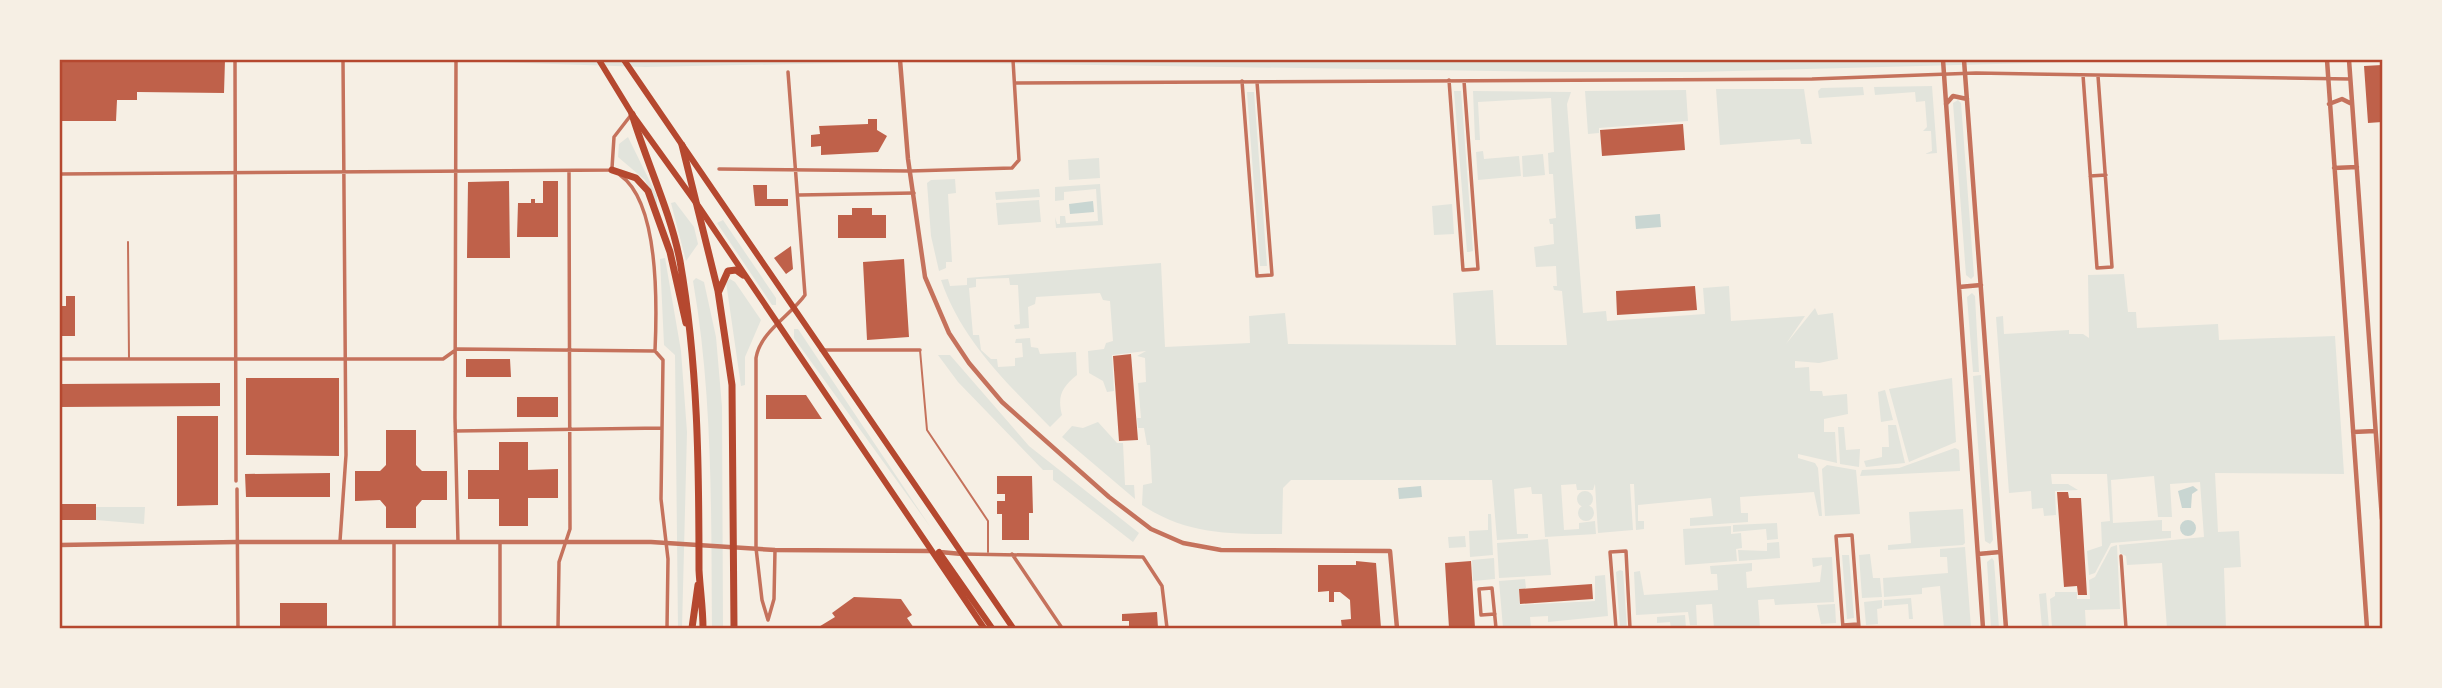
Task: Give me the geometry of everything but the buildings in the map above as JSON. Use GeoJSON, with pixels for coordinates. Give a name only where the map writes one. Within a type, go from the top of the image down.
{"type":"FeatureCollection","features":[{"type":"Feature","properties":{"kind":"highway"},"geometry":{"type":"LineString","coordinates":[[632,114],[669,218],[679,260],[690,331],[699,413],[699,573],[703,628]]}},
{"type":"Feature","properties":{"kind":"highway"},"geometry":{"type":"LineString","coordinates":[[682,145],[718,291],[733,413],[736,628]]}},
{"type":"Feature","properties":{"kind":"highway"},"geometry":{"type":"LineString","coordinates":[[612,170],[636,178],[648,191],[666,239],[682,317],[690,331]]}},
{"type":"Feature","properties":{"kind":"highway"},"geometry":{"type":"LineString","coordinates":[[718,291],[727,271],[736,270],[743,275]]}},
{"type":"Feature","properties":{"kind":"highway"},"geometry":{"type":"LineString","coordinates":[[692,628],[699,573]]}},
{"type":"Feature","properties":{"kind":"main road"},"geometry":{"type":"LineString","coordinates":[[599,60],[632,114],[699,207],[778,326],[992,628]]}},
{"type":"Feature","properties":{"kind":"main road"},"geometry":{"type":"LineString","coordinates":[[624,60],[1013,628]]}},
{"type":"Feature","properties":{"kind":"main road"},"geometry":{"type":"LineString","coordinates":[[935,551],[984,628]]}},
{"type":"Feature","properties":{"kind":"street"},"geometry":{"type":"LineString","coordinates":[[235,60],[236,481]]}},
{"type":"Feature","properties":{"kind":"street"},"geometry":{"type":"LineString","coordinates":[[340,541],[346,455],[343,60]]}},
{"type":"Feature","properties":{"kind":"street"},"geometry":{"type":"LineString","coordinates":[[900,60],[922,262],[942,320],[981,378],[1034,433],[1151,529],[1182,543],[1221,550],[1390,551],[1397,628]]}},
{"type":"Feature","properties":{"kind":"street"},"geometry":{"type":"LineString","coordinates":[[719,169],[910,171],[1005,169],[1017,165],[1013,60]]}},
{"type":"Feature","properties":{"kind":"street"},"geometry":{"type":"LineString","coordinates":[[1943,60],[1983,628]]}},
{"type":"Feature","properties":{"kind":"street"},"geometry":{"type":"LineString","coordinates":[[1964,60],[2006,628]]}},
{"type":"Feature","properties":{"kind":"street"},"geometry":{"type":"LineString","coordinates":[[2326,60],[2367,628]]}},
{"type":"Feature","properties":{"kind":"street"},"geometry":{"type":"LineString","coordinates":[[2349,60],[2382,519]]}},
{"type":"Feature","properties":{"kind":"street"},"geometry":{"type":"LineString","coordinates":[[456,62],[455,431],[458,542]]}},
{"type":"Feature","properties":{"kind":"street"},"geometry":{"type":"LineString","coordinates":[[768,620],[762,600],[756,548],[756,358],[760,344],[795,309],[805,295],[788,72]]}},
{"type":"Feature","properties":{"kind":"street"},"geometry":{"type":"LineString","coordinates":[[1015,83],[1965,74],[2350,79]]}},
{"type":"Feature","properties":{"kind":"street"},"geometry":{"type":"LineString","coordinates":[[2083,75],[2097,268],[2112,267],[2098,75]]}},
{"type":"Feature","properties":{"kind":"street"},"geometry":{"type":"LineString","coordinates":[[1449,80],[1464,270],[1478,269],[1464,80]]}},
{"type":"Feature","properties":{"kind":"street"},"geometry":{"type":"LineString","coordinates":[[1242,81],[1257,276],[1272,275],[1257,81]]}},
{"type":"Feature","properties":{"kind":"street"},"geometry":{"type":"LineString","coordinates":[[1945,106],[1953,96],[1968,100]]}},
{"type":"Feature","properties":{"kind":"street"},"geometry":{"type":"LineString","coordinates":[[2329,104],[2342,99],[2353,105]]}},
{"type":"Feature","properties":{"kind":"street"},"geometry":{"type":"LineString","coordinates":[[612,170],[614,137],[632,114]]}},
{"type":"Feature","properties":{"kind":"street"},"geometry":{"type":"LineString","coordinates":[[2334,168],[2358,167]]}},
{"type":"Feature","properties":{"kind":"street"},"geometry":{"type":"LineString","coordinates":[[60,174],[612,170],[632,189],[650,238],[657,278],[655,351],[663,360],[661,499],[666,543],[667,628]]}},
{"type":"Feature","properties":{"kind":"street"},"geometry":{"type":"LineString","coordinates":[[558,628],[559,562],[570,530],[569,171]]}},
{"type":"Feature","properties":{"kind":"street"},"geometry":{"type":"LineString","coordinates":[[2090,176],[2106,175]]}},
{"type":"Feature","properties":{"kind":"street"},"geometry":{"type":"LineString","coordinates":[[799,195],[914,194]]}},
{"type":"Feature","properties":{"kind":"street"},"geometry":{"type":"LineString","coordinates":[[1959,287],[1981,285]]}},
{"type":"Feature","properties":{"kind":"street"},"geometry":{"type":"LineString","coordinates":[[60,359],[443,359],[457,349],[568,348],[655,351]]}},
{"type":"Feature","properties":{"kind":"street"},"geometry":{"type":"LineString","coordinates":[[821,350],[920,349]]}},
{"type":"Feature","properties":{"kind":"street"},"geometry":{"type":"LineString","coordinates":[[455,431],[662,428]]}},
{"type":"Feature","properties":{"kind":"street"},"geometry":{"type":"LineString","coordinates":[[2353,432],[2375,431]]}},
{"type":"Feature","properties":{"kind":"street"},"geometry":{"type":"LineString","coordinates":[[237,489],[238,627]]}},
{"type":"Feature","properties":{"kind":"street"},"geometry":{"type":"LineString","coordinates":[[1852,535],[1858,626],[1843,627],[1836,536],[1852,535]]}},
{"type":"Feature","properties":{"kind":"street"},"geometry":{"type":"LineString","coordinates":[[60,545],[340,541],[682,543],[775,550],[1143,557],[1162,586],[1167,628]]}},
{"type":"Feature","properties":{"kind":"street"},"geometry":{"type":"LineString","coordinates":[[394,542],[394,628]]}},
{"type":"Feature","properties":{"kind":"street"},"geometry":{"type":"LineString","coordinates":[[500,542],[500,628]]}},
{"type":"Feature","properties":{"kind":"street"},"geometry":{"type":"LineString","coordinates":[[767,628],[774,599],[775,550]]}},
{"type":"Feature","properties":{"kind":"street"},"geometry":{"type":"LineString","coordinates":[[1616,628],[1610,552],[1626,551],[1630,628]]}},
{"type":"Feature","properties":{"kind":"street"},"geometry":{"type":"LineString","coordinates":[[1978,554],[2000,552]]}},
{"type":"Feature","properties":{"kind":"street"},"geometry":{"type":"LineString","coordinates":[[1012,554],[1062,628]]}},
{"type":"Feature","properties":{"kind":"street"},"geometry":{"type":"LineString","coordinates":[[2121,556],[2126,628]]}},
{"type":"Feature","properties":{"kind":"street"},"geometry":{"type":"LineString","coordinates":[[1495,614],[1481,615],[1479,589],[1493,587],[1495,614],[1496,628]]}},
{"type":"Feature","properties":{"kind":"lane"},"geometry":{"type":"LineString","coordinates":[[128,242],[129,359]]}},
{"type":"Feature","properties":{"kind":"lane"},"geometry":{"type":"LineString","coordinates":[[920,349],[927,430],[988,521],[988,553]]}},
{"type":"Feature","properties":{"kind":"shaded area"},"geometry":{"type":"Polygon","coordinates":[[[434,60],[2147,60],[1696,72],[1566,72],[894,62],[645,67],[434,60]]]}},
{"type":"Feature","properties":{"kind":"shaded area"},"geometry":{"type":"Polygon","coordinates":[[[1932,86],[1937,153],[1925,154],[1932,151],[1931,131],[1923,131],[1927,127],[1925,101],[1916,102],[1915,92],[1875,95],[1874,87],[1932,86]]]}},
{"type":"Feature","properties":{"kind":"shaded area"},"geometry":{"type":"Polygon","coordinates":[[[1863,87],[1864,95],[1819,98],[1818,91],[1821,88],[1863,87]]]}},
{"type":"Feature","properties":{"kind":"shaded area"},"geometry":{"type":"Polygon","coordinates":[[[1716,89],[1804,89],[1812,144],[1801,144],[1800,139],[1720,145],[1716,89]]]}},
{"type":"Feature","properties":{"kind":"shaded area"},"geometry":{"type":"Polygon","coordinates":[[[1686,90],[1688,121],[1599,128],[1599,133],[1588,134],[1585,91],[1686,90]]]}},
{"type":"Feature","properties":{"kind":"shaded area"},"geometry":{"type":"Polygon","coordinates":[[[1454,91],[1461,91],[1473,251],[1469,252],[1467,252],[1454,91]]]}},
{"type":"Feature","properties":{"kind":"shaded area"},"geometry":{"type":"Polygon","coordinates":[[[1473,91],[1571,92],[1567,104],[1583,313],[1606,311],[1607,321],[1705,314],[1703,288],[1729,286],[1731,321],[1805,316],[1786,344],[1815,308],[1818,315],[1833,313],[1838,359],[1819,363],[1795,361],[1795,368],[1809,367],[1810,391],[1822,391],[1823,396],[1847,394],[1848,414],[1824,419],[1824,432],[1835,432],[1837,463],[1798,454],[1798,458],[1815,463],[1818,468],[1822,516],[1819,516],[1814,492],[1740,497],[1741,513],[1748,513],[1748,522],[1690,526],[1690,518],[1713,516],[1711,498],[1638,505],[1638,521],[1644,521],[1644,529],[1636,530],[1634,484],[1630,484],[1633,530],[1598,533],[1595,484],[1593,490],[1577,490],[1576,484],[1561,485],[1564,530],[1579,529],[1579,523],[1595,521],[1596,534],[1545,537],[1542,494],[1532,494],[1531,487],[1514,489],[1517,534],[1528,534],[1528,538],[1497,540],[1492,480],[1291,480],[1283,488],[1282,534],[1227,533],[1193,527],[1159,515],[1142,505],[1143,485],[1152,483],[1150,445],[1147,445],[1144,428],[1138,428],[1137,418],[1141,418],[1138,383],[1146,382],[1145,358],[1137,356],[1146,351],[1112,355],[1114,391],[1107,392],[1103,381],[1089,373],[1088,351],[1104,349],[1106,343],[1113,341],[1110,301],[1103,300],[1100,293],[1036,297],[1035,304],[1028,307],[1029,328],[1015,329],[1014,325],[1020,324],[1018,285],[1010,285],[1009,278],[976,279],[976,287],[969,288],[973,335],[979,335],[981,350],[991,359],[997,359],[998,367],[1015,366],[1015,358],[1023,357],[1022,343],[1015,343],[1016,339],[1030,338],[1031,347],[1038,348],[1040,354],[1076,352],[1077,375],[1062,392],[1062,415],[1050,427],[987,360],[961,322],[941,280],[948,279],[950,286],[967,285],[967,278],[1161,263],[1165,347],[1250,343],[1249,316],[1285,313],[1288,344],[1456,345],[1453,293],[1493,290],[1496,345],[1567,345],[1562,291],[1554,290],[1553,286],[1557,286],[1556,266],[1536,267],[1534,247],[1554,244],[1553,224],[1550,224],[1549,219],[1556,218],[1553,174],[1549,174],[1548,153],[1554,152],[1551,98],[1478,102],[1480,140],[1475,140],[1473,91]]]}},
{"type":"Feature","properties":{"kind":"shaded area"},"geometry":{"type":"Polygon","coordinates":[[[1247,92],[1254,92],[1267,266],[1260,266],[1247,92]]]}},
{"type":"Feature","properties":{"kind":"shaded area"},"geometry":{"type":"Polygon","coordinates":[[[1958,100],[1961,103],[1974,276],[1971,279],[1966,275],[1953,103],[1958,100]]]}},
{"type":"Feature","properties":{"kind":"shaded area"},"geometry":{"type":"Polygon","coordinates":[[[628,137],[657,196],[657,208],[645,180],[618,157],[619,144],[628,137]]]}},
{"type":"Feature","properties":{"kind":"shaded area"},"geometry":{"type":"Polygon","coordinates":[[[1483,151],[1484,159],[1519,156],[1521,176],[1478,180],[1476,152],[1483,151]]]}},
{"type":"Feature","properties":{"kind":"shaded area"},"geometry":{"type":"Polygon","coordinates":[[[1543,154],[1545,175],[1523,177],[1522,156],[1543,154]]]}},
{"type":"Feature","properties":{"kind":"shaded area"},"geometry":{"type":"Polygon","coordinates":[[[1099,158],[1100,178],[1069,180],[1068,160],[1099,158]]]}},
{"type":"Feature","properties":{"kind":"shaded area"},"geometry":{"type":"Polygon","coordinates":[[[955,179],[956,193],[948,194],[952,262],[946,262],[946,268],[939,271],[931,236],[927,183],[931,180],[955,179]]]}},
{"type":"Feature","properties":{"kind":"shaded area"},"geometry":{"type":"Polygon","coordinates":[[[1100,184],[1103,225],[1056,228],[1055,217],[1057,224],[1060,224],[1060,216],[1065,216],[1066,223],[1098,221],[1096,189],[1064,192],[1064,200],[1055,201],[1055,187],[1100,184]]]}},
{"type":"Feature","properties":{"kind":"shaded area"},"geometry":{"type":"Polygon","coordinates":[[[1039,189],[1040,197],[996,200],[995,192],[1039,189]]]}},
{"type":"Feature","properties":{"kind":"shaded area"},"geometry":{"type":"Polygon","coordinates":[[[1039,200],[1041,222],[998,225],[996,203],[1039,200]]]}},
{"type":"Feature","properties":{"kind":"shaded area"},"geometry":{"type":"Polygon","coordinates":[[[1093,201],[1094,212],[1070,214],[1069,204],[1093,201]]]}},
{"type":"Feature","properties":{"kind":"shaded area"},"geometry":{"type":"Polygon","coordinates":[[[675,202],[694,227],[698,244],[686,261],[671,203],[675,202]]]}},
{"type":"Feature","properties":{"kind":"shaded area"},"geometry":{"type":"Polygon","coordinates":[[[1452,204],[1454,234],[1434,235],[1432,206],[1452,204]]]}},
{"type":"Feature","properties":{"kind":"shaded area"},"geometry":{"type":"Polygon","coordinates":[[[1660,214],[1661,227],[1636,229],[1635,216],[1660,214]]]}},
{"type":"Feature","properties":{"kind":"shaded area"},"geometry":{"type":"Polygon","coordinates":[[[723,220],[776,298],[776,305],[772,305],[717,223],[723,220]]]}},
{"type":"Feature","properties":{"kind":"shaded area"},"geometry":{"type":"Polygon","coordinates":[[[665,258],[681,351],[687,432],[682,628],[678,628],[675,355],[664,345],[660,259],[665,258]]]}},
{"type":"Feature","properties":{"kind":"shaded area"},"geometry":{"type":"Polygon","coordinates":[[[2124,274],[2128,312],[2136,312],[2137,328],[2218,324],[2219,340],[2335,336],[2344,474],[2215,473],[2218,532],[2239,531],[2241,567],[2224,568],[2226,628],[2167,628],[2162,563],[2127,565],[2126,556],[2120,553],[2119,545],[2204,537],[2200,482],[2170,484],[2172,517],[2158,517],[2154,476],[2111,480],[2113,523],[2162,520],[2162,531],[2171,531],[2171,538],[2111,543],[2095,573],[2089,575],[2087,551],[2102,546],[2101,522],[2110,521],[2107,474],[2051,474],[2052,484],[2068,484],[2078,490],[2055,491],[2056,515],[2044,516],[2043,508],[2032,509],[2031,491],[2009,493],[1996,317],[2003,316],[2004,334],[2069,330],[2069,334],[2083,334],[2089,338],[2088,275],[2124,274]]]}},
{"type":"Feature","properties":{"kind":"shaded area"},"geometry":{"type":"Polygon","coordinates":[[[696,278],[704,282],[716,337],[722,407],[723,628],[712,628],[710,454],[700,324],[693,281],[696,278]]]}},
{"type":"Feature","properties":{"kind":"shaded area"},"geometry":{"type":"Polygon","coordinates":[[[730,279],[735,282],[761,320],[745,357],[745,385],[741,386],[726,282],[730,279]]]}},
{"type":"Feature","properties":{"kind":"shaded area"},"geometry":{"type":"Polygon","coordinates":[[[1972,293],[1975,296],[1979,372],[1973,372],[1967,297],[1972,293]]]}},
{"type":"Feature","properties":{"kind":"shaded area"},"geometry":{"type":"Polygon","coordinates":[[[794,329],[798,329],[931,528],[794,338],[794,329]]]}},
{"type":"Feature","properties":{"kind":"shaded area"},"geometry":{"type":"Polygon","coordinates":[[[938,355],[950,355],[1029,446],[1139,533],[1133,542],[1053,480],[1053,470],[1043,470],[958,382],[938,355]]]}},
{"type":"Feature","properties":{"kind":"shaded area"},"geometry":{"type":"Polygon","coordinates":[[[1981,375],[1993,540],[1990,544],[1985,541],[1973,376],[1981,375]]]}},
{"type":"Feature","properties":{"kind":"shaded area"},"geometry":{"type":"Polygon","coordinates":[[[1952,378],[1956,442],[1909,462],[1889,389],[1952,378]]]}},
{"type":"Feature","properties":{"kind":"shaded area"},"geometry":{"type":"Polygon","coordinates":[[[1885,390],[1893,420],[1881,422],[1878,392],[1885,390]]]}},
{"type":"Feature","properties":{"kind":"shaded area"},"geometry":{"type":"Polygon","coordinates":[[[1098,422],[1117,443],[1123,443],[1125,485],[1134,485],[1135,499],[1062,437],[1072,426],[1083,428],[1098,422]]]}},
{"type":"Feature","properties":{"kind":"shaded area"},"geometry":{"type":"Polygon","coordinates":[[[1888,425],[1896,425],[1905,463],[1866,467],[1864,461],[1882,457],[1882,447],[1889,447],[1888,425]]]}},
{"type":"Feature","properties":{"kind":"shaded area"},"geometry":{"type":"Polygon","coordinates":[[[1838,427],[1844,427],[1846,450],[1860,449],[1859,467],[1840,464],[1838,427]]]}},
{"type":"Feature","properties":{"kind":"shaded area"},"geometry":{"type":"Polygon","coordinates":[[[1955,448],[1959,450],[1960,471],[1860,476],[1862,470],[1899,468],[1955,448]]]}},
{"type":"Feature","properties":{"kind":"shaded area"},"geometry":{"type":"Polygon","coordinates":[[[1827,465],[1856,470],[1860,514],[1825,516],[1822,469],[1827,465]]]}},
{"type":"Feature","properties":{"kind":"shaded area"},"geometry":{"type":"Polygon","coordinates":[[[1421,486],[1422,497],[1399,499],[1398,488],[1421,486]]]}},
{"type":"Feature","properties":{"kind":"shaded area"},"geometry":{"type":"Polygon","coordinates":[[[2193,486],[2198,490],[2192,494],[2191,508],[2182,508],[2178,491],[2193,486]]]}},
{"type":"Feature","properties":{"kind":"shaded area"},"geometry":{"type":"Polygon","coordinates":[[[1585,491],[1593,499],[1585,507],[1577,499],[1585,491]]]}},
{"type":"Feature","properties":{"kind":"shaded area"},"geometry":{"type":"Polygon","coordinates":[[[1586,505],[1592,507],[1592,519],[1586,521],[1580,519],[1578,513],[1580,507],[1586,505]]]}},
{"type":"Feature","properties":{"kind":"shaded area"},"geometry":{"type":"Polygon","coordinates":[[[96,507],[145,507],[144,524],[96,520],[96,507]]]}},
{"type":"Feature","properties":{"kind":"shaded area"},"geometry":{"type":"Polygon","coordinates":[[[1963,509],[1963,545],[1888,550],[1888,545],[1911,543],[1909,512],[1963,509]]]}},
{"type":"Feature","properties":{"kind":"shaded area"},"geometry":{"type":"Polygon","coordinates":[[[1488,514],[1491,514],[1493,555],[1470,557],[1469,531],[1488,530],[1488,514]]]}},
{"type":"Feature","properties":{"kind":"shaded area"},"geometry":{"type":"Polygon","coordinates":[[[2185,520],[2191,520],[2196,528],[2194,534],[2185,536],[2180,531],[2180,525],[2185,520]]]}},
{"type":"Feature","properties":{"kind":"shaded area"},"geometry":{"type":"Polygon","coordinates":[[[1777,523],[1778,539],[1767,540],[1766,529],[1733,532],[1733,525],[1777,523]]]}},
{"type":"Feature","properties":{"kind":"shaded area"},"geometry":{"type":"Polygon","coordinates":[[[1731,526],[1731,534],[1741,533],[1742,548],[1736,549],[1737,561],[1685,565],[1683,529],[1731,526]]]}},
{"type":"Feature","properties":{"kind":"shaded area"},"geometry":{"type":"Polygon","coordinates":[[[1465,536],[1466,547],[1449,548],[1448,537],[1465,536]]]}},
{"type":"Feature","properties":{"kind":"shaded area"},"geometry":{"type":"Polygon","coordinates":[[[1548,539],[1551,575],[1499,578],[1497,543],[1548,539]]]}},
{"type":"Feature","properties":{"kind":"shaded area"},"geometry":{"type":"Polygon","coordinates":[[[1779,542],[1780,558],[1739,561],[1738,550],[1767,551],[1767,543],[1779,542]]]}},
{"type":"Feature","properties":{"kind":"shaded area"},"geometry":{"type":"Polygon","coordinates":[[[2117,545],[2120,609],[2085,610],[2086,628],[2052,628],[2050,599],[2055,596],[2055,592],[2077,592],[2077,599],[2090,599],[2089,580],[2095,577],[2111,547],[2117,545]]]}},
{"type":"Feature","properties":{"kind":"shaded area"},"geometry":{"type":"Polygon","coordinates":[[[1965,547],[1971,628],[1944,628],[1940,586],[1922,588],[1922,594],[1884,597],[1883,578],[1948,573],[1947,557],[1940,557],[1940,549],[1965,547]]]}},
{"type":"Feature","properties":{"kind":"shaded area"},"geometry":{"type":"Polygon","coordinates":[[[1870,554],[1873,578],[1880,578],[1882,597],[1862,598],[1859,555],[1870,554]]]}},
{"type":"Feature","properties":{"kind":"shaded area"},"geometry":{"type":"Polygon","coordinates":[[[1842,555],[1849,555],[1854,618],[1847,619],[1842,555]]]}},
{"type":"Feature","properties":{"kind":"shaded area"},"geometry":{"type":"Polygon","coordinates":[[[1832,557],[1834,602],[1775,605],[1774,599],[1758,600],[1760,628],[1714,628],[1712,604],[1696,605],[1697,625],[1690,625],[1688,612],[1636,615],[1634,572],[1640,571],[1644,595],[1718,590],[1717,574],[1711,574],[1710,566],[1752,563],[1752,571],[1746,572],[1747,588],[1820,582],[1822,565],[1813,567],[1812,558],[1832,557]]]}},
{"type":"Feature","properties":{"kind":"shaded area"},"geometry":{"type":"Polygon","coordinates":[[[1494,558],[1495,579],[1473,581],[1472,560],[1494,558]]]}},
{"type":"Feature","properties":{"kind":"shaded area"},"geometry":{"type":"Polygon","coordinates":[[[1992,558],[1999,628],[1991,628],[1987,562],[1992,558]]]}},
{"type":"Feature","properties":{"kind":"shaded area"},"geometry":{"type":"Polygon","coordinates":[[[1623,571],[1627,628],[1620,628],[1616,572],[1623,571]]]}},
{"type":"Feature","properties":{"kind":"shaded area"},"geometry":{"type":"Polygon","coordinates":[[[1605,575],[1608,616],[1548,622],[1548,616],[1530,617],[1531,628],[1503,628],[1499,581],[1525,579],[1526,588],[1519,589],[1520,605],[1595,601],[1595,576],[1605,575]]]}},
{"type":"Feature","properties":{"kind":"shaded area"},"geometry":{"type":"Polygon","coordinates":[[[2046,593],[2049,628],[2042,628],[2039,594],[2046,593]]]}},
{"type":"Feature","properties":{"kind":"shaded area"},"geometry":{"type":"Polygon","coordinates":[[[1911,598],[1913,619],[1909,619],[1908,604],[1884,606],[1884,600],[1911,598]]]}},
{"type":"Feature","properties":{"kind":"shaded area"},"geometry":{"type":"Polygon","coordinates":[[[1882,600],[1882,608],[1877,609],[1878,624],[1866,625],[1864,602],[1882,600]]]}},
{"type":"Feature","properties":{"kind":"shaded area"},"geometry":{"type":"Polygon","coordinates":[[[1835,604],[1836,623],[1821,624],[1817,605],[1835,604]]]}},
{"type":"Feature","properties":{"kind":"shaded area"},"geometry":{"type":"Polygon","coordinates":[[[1685,615],[1686,628],[1671,628],[1670,622],[1657,623],[1657,617],[1685,615]]]}}]}
